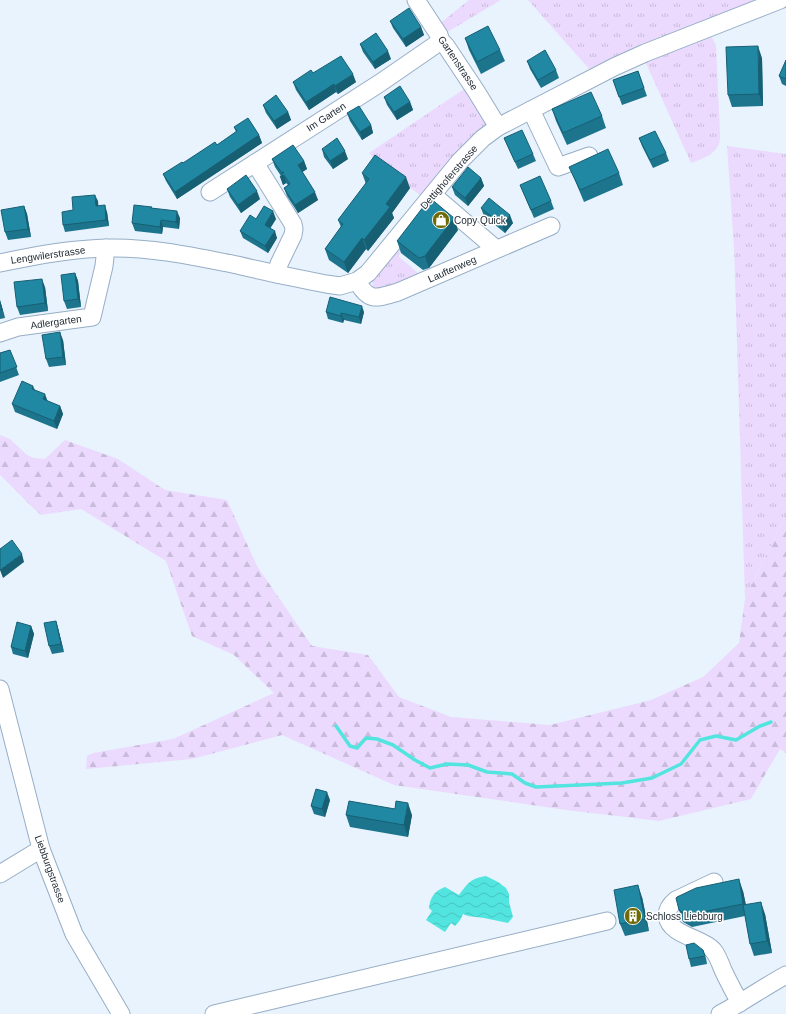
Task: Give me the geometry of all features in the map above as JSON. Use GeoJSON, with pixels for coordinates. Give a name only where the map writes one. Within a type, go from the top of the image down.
{"type":"FeatureCollection","features":[{"type":"Feature","properties":{"kind":"street","name":"Gartenstrasse"},"geometry":{"type":"LineString","coordinates":[[416,0],[439,35],[441,41],[446,46],[476,91],[498,127]]}},
{"type":"Feature","properties":{"kind":"street","name":"Dettighoferstrasse"},"geometry":{"type":"LineString","coordinates":[[113,248],[169,252],[340,286],[357,281],[368,273],[460,161],[483,138],[498,127],[614,67],[770,2]]}},
{"type":"Feature","properties":{"kind":"street","name":"Im Garten"},"geometry":{"type":"LineString","coordinates":[[210,192],[380,83],[441,41]]}},
{"type":"Feature","properties":{"kind":"street"},"geometry":{"type":"LineString","coordinates":[[531,110],[558,167],[589,156]]}},
{"type":"Feature","properties":{"kind":"street"},"geometry":{"type":"LineString","coordinates":[[255,163],[293,224],[294,229],[279,264],[277,274]]}},
{"type":"Feature","properties":{"kind":"street"},"geometry":{"type":"LineString","coordinates":[[433,195],[496,249]]}},
{"type":"Feature","properties":{"kind":"street","name":"Lauftenweg"},"geometry":{"type":"LineString","coordinates":[[357,281],[364,292],[370,296],[376,298],[382,297],[398,292],[550,226]]}},
{"type":"Feature","properties":{"kind":"street","name":"Lengwilerstrasse"},"geometry":{"type":"LineString","coordinates":[[0,263],[71,250],[113,248]]}},
{"type":"Feature","properties":{"kind":"street","name":"Adlergarten"},"geometry":{"type":"LineString","coordinates":[[0,333],[18,328],[92,317],[104,266],[113,248]]}},
{"type":"Feature","properties":{"kind":"street","name":"Liebburgstrasse"},"geometry":{"type":"LineString","coordinates":[[0,689],[41,849],[74,934],[121,1014]]}},
{"type":"Feature","properties":{"kind":"street"},"geometry":{"type":"LineString","coordinates":[[0,874],[41,849]]}},
{"type":"Feature","properties":{"kind":"street"},"geometry":{"type":"LineString","coordinates":[[714,882],[676,900],[671,904],[667,912],[669,923],[672,927],[707,945],[712,950],[718,957],[740,1003]]}},
{"type":"Feature","properties":{"kind":"street"},"geometry":{"type":"LineString","coordinates":[[214,1014],[606,921]]}},
{"type":"Feature","properties":{"kind":"street"},"geometry":{"type":"LineString","coordinates":[[720,1014],[786,975]]}},
{"type":"Feature","properties":{"kind":"green space"},"geometry":{"type":"Polygon","coordinates":[[[469,0],[501,0],[444,34],[438,25],[469,0]]]}},
{"type":"Feature","properties":{"kind":"green space"},"geometry":{"type":"Polygon","coordinates":[[[528,0],[753,1],[650,43],[590,70],[528,0]]]}},
{"type":"Feature","properties":{"kind":"green space"},"geometry":{"type":"Polygon","coordinates":[[[711,36],[716,45],[720,142],[711,154],[691,163],[644,59],[711,36]]]}},
{"type":"Feature","properties":{"kind":"green space"},"geometry":{"type":"Polygon","coordinates":[[[467,87],[487,122],[486,126],[468,141],[421,196],[380,164],[369,153],[467,87]]]}},
{"type":"Feature","properties":{"kind":"green space"},"geometry":{"type":"Polygon","coordinates":[[[727,146],[786,154],[786,514],[745,599],[734,247],[727,146]]]}},
{"type":"Feature","properties":{"kind":"green space"},"geometry":{"type":"Polygon","coordinates":[[[414,226],[419,229],[398,256],[424,278],[387,292],[373,288],[372,280],[414,226]]]}},
{"type":"Feature","properties":{"kind":"green space"},"geometry":{"type":"Polygon","coordinates":[[[0,435],[10,439],[27,455],[34,458],[45,459],[65,440],[118,459],[165,490],[227,500],[257,566],[312,646],[368,655],[399,697],[451,717],[550,725],[651,700],[703,677],[739,643],[745,599],[786,514],[786,753],[780,749],[751,799],[659,821],[566,810],[394,785],[282,735],[192,759],[86,769],[87,756],[93,753],[173,739],[274,693],[234,655],[192,636],[166,561],[81,509],[41,515],[31,506],[0,475],[0,435]]]}},
{"type":"Feature","properties":{"kind":"water"},"geometry":{"type":"Polygon","coordinates":[[[486,876],[506,888],[509,894],[509,902],[513,917],[508,923],[463,914],[455,926],[451,923],[445,932],[426,920],[432,911],[429,908],[430,901],[435,893],[445,887],[459,895],[470,882],[477,878],[486,876]]]}},
{"type":"Feature","properties":{"kind":"building"},"geometry":{"type":"Polygon","coordinates":[[[409,8],[421,27],[403,39],[390,21],[409,8]]]}},
{"type":"Feature","properties":{"kind":"building"},"geometry":{"type":"Polygon","coordinates":[[[488,26],[500,50],[477,62],[465,38],[488,26]]]}},
{"type":"Feature","properties":{"kind":"building"},"geometry":{"type":"Polygon","coordinates":[[[376,33],[388,51],[373,62],[360,44],[376,33]]]}},
{"type":"Feature","properties":{"kind":"building"},"geometry":{"type":"Polygon","coordinates":[[[758,46],[759,94],[728,95],[726,47],[758,46]]]}},
{"type":"Feature","properties":{"kind":"building"},"geometry":{"type":"Polygon","coordinates":[[[545,50],[556,70],[538,80],[527,61],[545,50]]]}},
{"type":"Feature","properties":{"kind":"building"},"geometry":{"type":"Polygon","coordinates":[[[341,56],[353,74],[306,102],[293,82],[311,70],[313,73],[341,56]]]}},
{"type":"Feature","properties":{"kind":"building"},"geometry":{"type":"Polygon","coordinates":[[[786,60],[786,79],[779,76],[786,60]]]}},
{"type":"Feature","properties":{"kind":"building"},"geometry":{"type":"Polygon","coordinates":[[[638,71],[644,88],[619,97],[613,80],[638,71]]]}},
{"type":"Feature","properties":{"kind":"building"},"geometry":{"type":"Polygon","coordinates":[[[400,86],[410,102],[394,112],[384,97],[400,86]]]}},
{"type":"Feature","properties":{"kind":"building"},"geometry":{"type":"Polygon","coordinates":[[[591,92],[602,116],[563,133],[552,109],[591,92]]]}},
{"type":"Feature","properties":{"kind":"building"},"geometry":{"type":"Polygon","coordinates":[[[276,95],[288,112],[274,121],[263,105],[276,95]]]}},
{"type":"Feature","properties":{"kind":"building"},"geometry":{"type":"Polygon","coordinates":[[[359,106],[371,125],[360,132],[347,113],[359,106]]]}},
{"type":"Feature","properties":{"kind":"building"},"geometry":{"type":"Polygon","coordinates":[[[248,118],[259,135],[175,192],[163,174],[215,142],[217,145],[237,131],[234,127],[248,118]]]}},
{"type":"Feature","properties":{"kind":"building"},"geometry":{"type":"Polygon","coordinates":[[[522,130],[533,154],[515,162],[504,138],[522,130]]]}},
{"type":"Feature","properties":{"kind":"building"},"geometry":{"type":"Polygon","coordinates":[[[655,131],[666,153],[650,160],[639,138],[655,131]]]}},
{"type":"Feature","properties":{"kind":"building"},"geometry":{"type":"Polygon","coordinates":[[[337,138],[345,151],[330,161],[322,149],[337,138]]]}},
{"type":"Feature","properties":{"kind":"building"},"geometry":{"type":"Polygon","coordinates":[[[293,145],[304,161],[298,165],[315,192],[295,205],[284,188],[290,184],[284,175],[280,177],[284,172],[282,173],[272,159],[293,145]]]}},
{"type":"Feature","properties":{"kind":"building"},"geometry":{"type":"Polygon","coordinates":[[[608,149],[619,173],[580,190],[569,167],[608,149]]]}},
{"type":"Feature","properties":{"kind":"building"},"geometry":{"type":"Polygon","coordinates":[[[375,155],[406,177],[386,204],[390,207],[364,240],[362,238],[344,262],[325,249],[343,224],[338,220],[369,179],[362,173],[375,155]]]}},
{"type":"Feature","properties":{"kind":"building"},"geometry":{"type":"Polygon","coordinates":[[[468,167],[481,178],[465,198],[452,187],[468,167]]]}},
{"type":"Feature","properties":{"kind":"building"},"geometry":{"type":"Polygon","coordinates":[[[246,175],[257,191],[238,205],[227,189],[246,175]]]}},
{"type":"Feature","properties":{"kind":"building"},"geometry":{"type":"Polygon","coordinates":[[[540,176],[551,201],[531,210],[520,185],[540,176]]]}},
{"type":"Feature","properties":{"kind":"building"},"geometry":{"type":"Polygon","coordinates":[[[95,195],[96,206],[105,205],[106,220],[63,225],[62,212],[73,210],[72,197],[95,195]]]}},
{"type":"Feature","properties":{"kind":"building"},"geometry":{"type":"Polygon","coordinates":[[[430,198],[454,218],[425,256],[419,258],[397,241],[430,198]]]}},
{"type":"Feature","properties":{"kind":"building"},"geometry":{"type":"Polygon","coordinates":[[[489,198],[510,215],[502,225],[481,208],[489,198]]]}},
{"type":"Feature","properties":{"kind":"building"},"geometry":{"type":"Polygon","coordinates":[[[134,205],[177,211],[176,222],[161,220],[160,227],[132,223],[134,205]]]}},
{"type":"Feature","properties":{"kind":"building"},"geometry":{"type":"Polygon","coordinates":[[[24,206],[28,229],[5,232],[1,210],[24,206]]]}},
{"type":"Feature","properties":{"kind":"building"},"geometry":{"type":"Polygon","coordinates":[[[264,206],[273,211],[265,225],[275,231],[265,246],[240,231],[250,215],[256,219],[264,206]]]}},
{"type":"Feature","properties":{"kind":"building"},"geometry":{"type":"Polygon","coordinates":[[[75,273],[78,299],[64,301],[61,275],[75,273]]]}},
{"type":"Feature","properties":{"kind":"building"},"geometry":{"type":"Polygon","coordinates":[[[42,279],[45,303],[17,307],[14,282],[42,279]]]}},
{"type":"Feature","properties":{"kind":"building"},"geometry":{"type":"Polygon","coordinates":[[[330,297],[362,306],[359,317],[341,313],[341,316],[326,312],[330,297]]]}},
{"type":"Feature","properties":{"kind":"building"},"geometry":{"type":"Polygon","coordinates":[[[60,332],[63,357],[46,359],[42,335],[60,332]]]}},
{"type":"Feature","properties":{"kind":"building"},"geometry":{"type":"Polygon","coordinates":[[[10,350],[17,367],[0,373],[0,353],[10,350]]]}},
{"type":"Feature","properties":{"kind":"building"},"geometry":{"type":"Polygon","coordinates":[[[22,381],[33,386],[32,389],[45,394],[43,399],[60,406],[54,421],[12,404],[22,381]]]}},
{"type":"Feature","properties":{"kind":"building"},"geometry":{"type":"Polygon","coordinates":[[[12,540],[22,554],[0,570],[0,549],[12,540]]]}},
{"type":"Feature","properties":{"kind":"building"},"geometry":{"type":"Polygon","coordinates":[[[56,621],[61,644],[49,646],[44,623],[56,621]]]}},
{"type":"Feature","properties":{"kind":"building"},"geometry":{"type":"Polygon","coordinates":[[[17,622],[31,626],[25,651],[11,647],[17,622]]]}},
{"type":"Feature","properties":{"kind":"building"},"geometry":{"type":"Polygon","coordinates":[[[316,789],[327,792],[322,809],[311,806],[316,789]]]}},
{"type":"Feature","properties":{"kind":"building"},"geometry":{"type":"Polygon","coordinates":[[[349,801],[395,809],[396,801],[408,803],[404,825],[346,815],[349,801]]]}},
{"type":"Feature","properties":{"kind":"building"},"geometry":{"type":"Polygon","coordinates":[[[739,879],[743,904],[687,915],[679,910],[677,897],[696,888],[739,879]]]}},
{"type":"Feature","properties":{"kind":"building"},"geometry":{"type":"Polygon","coordinates":[[[638,885],[645,919],[620,924],[614,890],[638,885]]]}},
{"type":"Feature","properties":{"kind":"building"},"geometry":{"type":"Polygon","coordinates":[[[761,902],[767,941],[750,944],[743,905],[761,902]]]}},
{"type":"Feature","properties":{"kind":"building"},"geometry":{"type":"Polygon","coordinates":[[[694,943],[703,950],[705,956],[689,959],[686,945],[694,943]]]}},
{"type":"Feature","properties":{"kind":"waterway"},"geometry":{"type":"LineString","coordinates":[[336,726],[350,746],[357,748],[366,738],[377,739],[393,745],[430,768],[447,764],[468,765],[487,772],[512,774],[525,783],[536,787],[622,783],[652,778],[681,764],[700,740],[716,736],[736,740],[760,726],[771,722]]}},
{"type":"Feature","properties":{"kind":"place","name":"Copy Quick"},"geometry":{"type":"Point","coordinates":[441,220]}},
{"type":"Feature","properties":{"kind":"place","name":"Schloss Liebburg"},"geometry":{"type":"Point","coordinates":[633,916]}}]}
